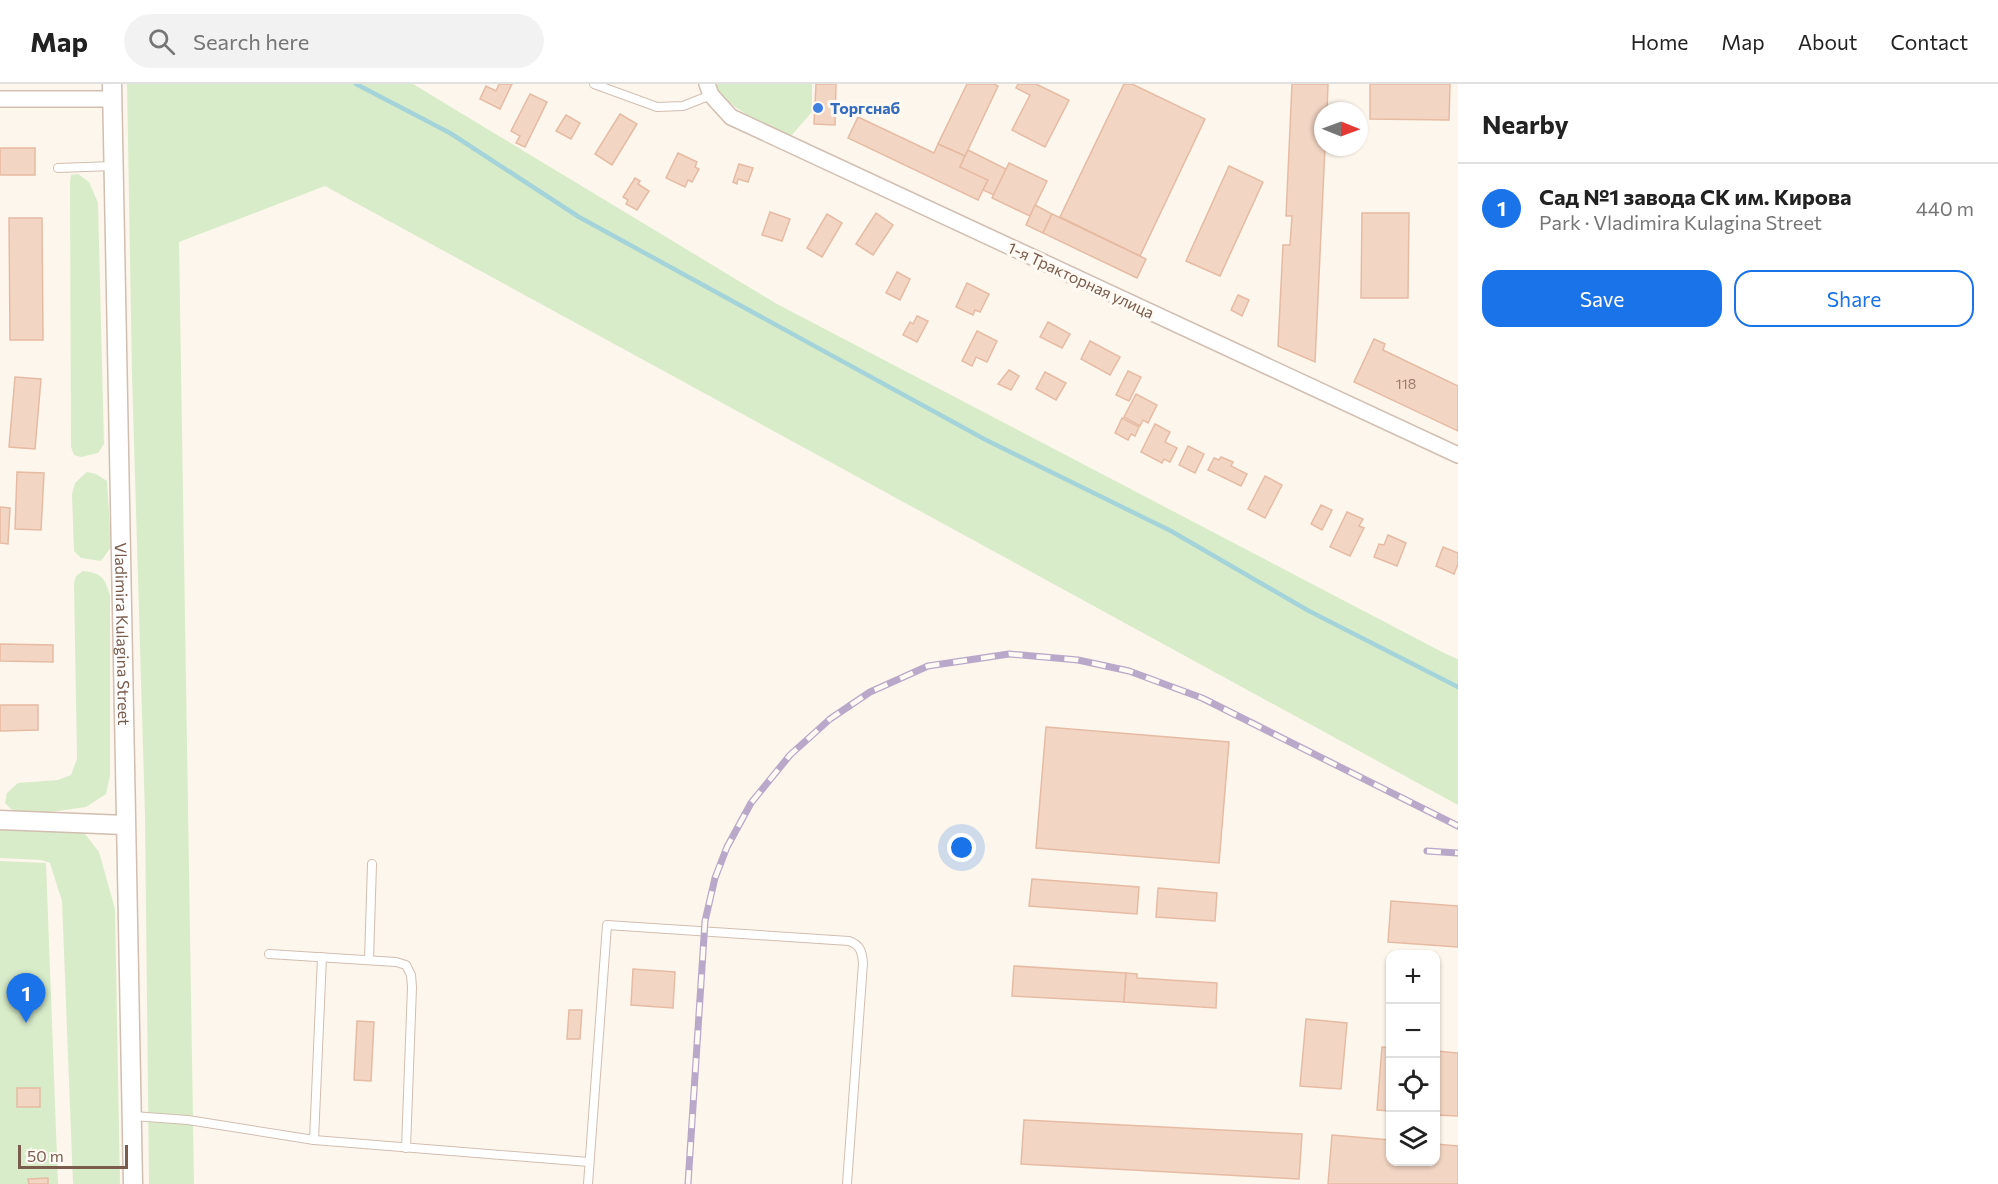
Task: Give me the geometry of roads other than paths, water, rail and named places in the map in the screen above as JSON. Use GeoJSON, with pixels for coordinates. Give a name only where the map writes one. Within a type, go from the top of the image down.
{"type":"FeatureCollection","features":[{"type":"Feature","properties":{"kind":"street","name":"1-я Тракторная улица"},"geometry":{"type":"LineString","coordinates":[[709,89],[731,117],[1458,455]]}},
{"type":"Feature","properties":{"kind":"street"},"geometry":{"type":"LineString","coordinates":[[0,99],[112,92]]}},
{"type":"Feature","properties":{"kind":"street","name":"Vladimira Kulagina Street"},"geometry":{"type":"LineString","coordinates":[[112,92],[133,1184]]}},
{"type":"Feature","properties":{"kind":"street"},"geometry":{"type":"LineString","coordinates":[[0,820],[125,825]]}},
{"type":"Feature","properties":{"kind":"lane"},"geometry":{"type":"LineString","coordinates":[[594,84],[657,107],[683,106],[709,89]]}},
{"type":"Feature","properties":{"kind":"lane"},"geometry":{"type":"LineString","coordinates":[[58,168],[113,166]]}},
{"type":"Feature","properties":{"kind":"lane"},"geometry":{"type":"LineString","coordinates":[[369,960],[372,864]]}},
{"type":"Feature","properties":{"kind":"lane"},"geometry":{"type":"LineString","coordinates":[[588,1184],[607,925],[849,941],[857,944],[862,952],[863,963],[847,1184]]}},
{"type":"Feature","properties":{"kind":"lane"},"geometry":{"type":"LineString","coordinates":[[269,954],[396,962],[406,965],[411,975],[412,987],[406,1148]]}},
{"type":"Feature","properties":{"kind":"lane"},"geometry":{"type":"LineString","coordinates":[[314,1140],[322,957]]}},
{"type":"Feature","properties":{"kind":"lane"},"geometry":{"type":"LineString","coordinates":[[131,1116],[188,1120],[314,1140],[589,1162]]}},
{"type":"Feature","properties":{"kind":"waterway"},"geometry":{"type":"LineString","coordinates":[[356,84],[450,133],[579,217],[986,440],[1171,531],[1309,611],[1458,687]]}},
{"type":"Feature","properties":{"kind":"railway"},"geometry":{"type":"LineString","coordinates":[[688,1184],[705,921],[715,878],[727,847],[751,803],[790,755],[830,719],[870,692],[928,666],[1009,654],[1078,660],[1129,671],[1202,698],[1458,826]]}},
{"type":"Feature","properties":{"kind":"railway"},"geometry":{"type":"LineString","coordinates":[[1427,851],[1458,853]]}},
{"type":"Feature","properties":{"kind":"place","name":"Торгснаб"},"geometry":{"type":"Point","coordinates":[818,108]}},
{"type":"Feature","properties":{"kind":"place","name":"Сад №1 завода СК им. Кирова"},"geometry":{"type":"Point","coordinates":[26,1023]}}]}
